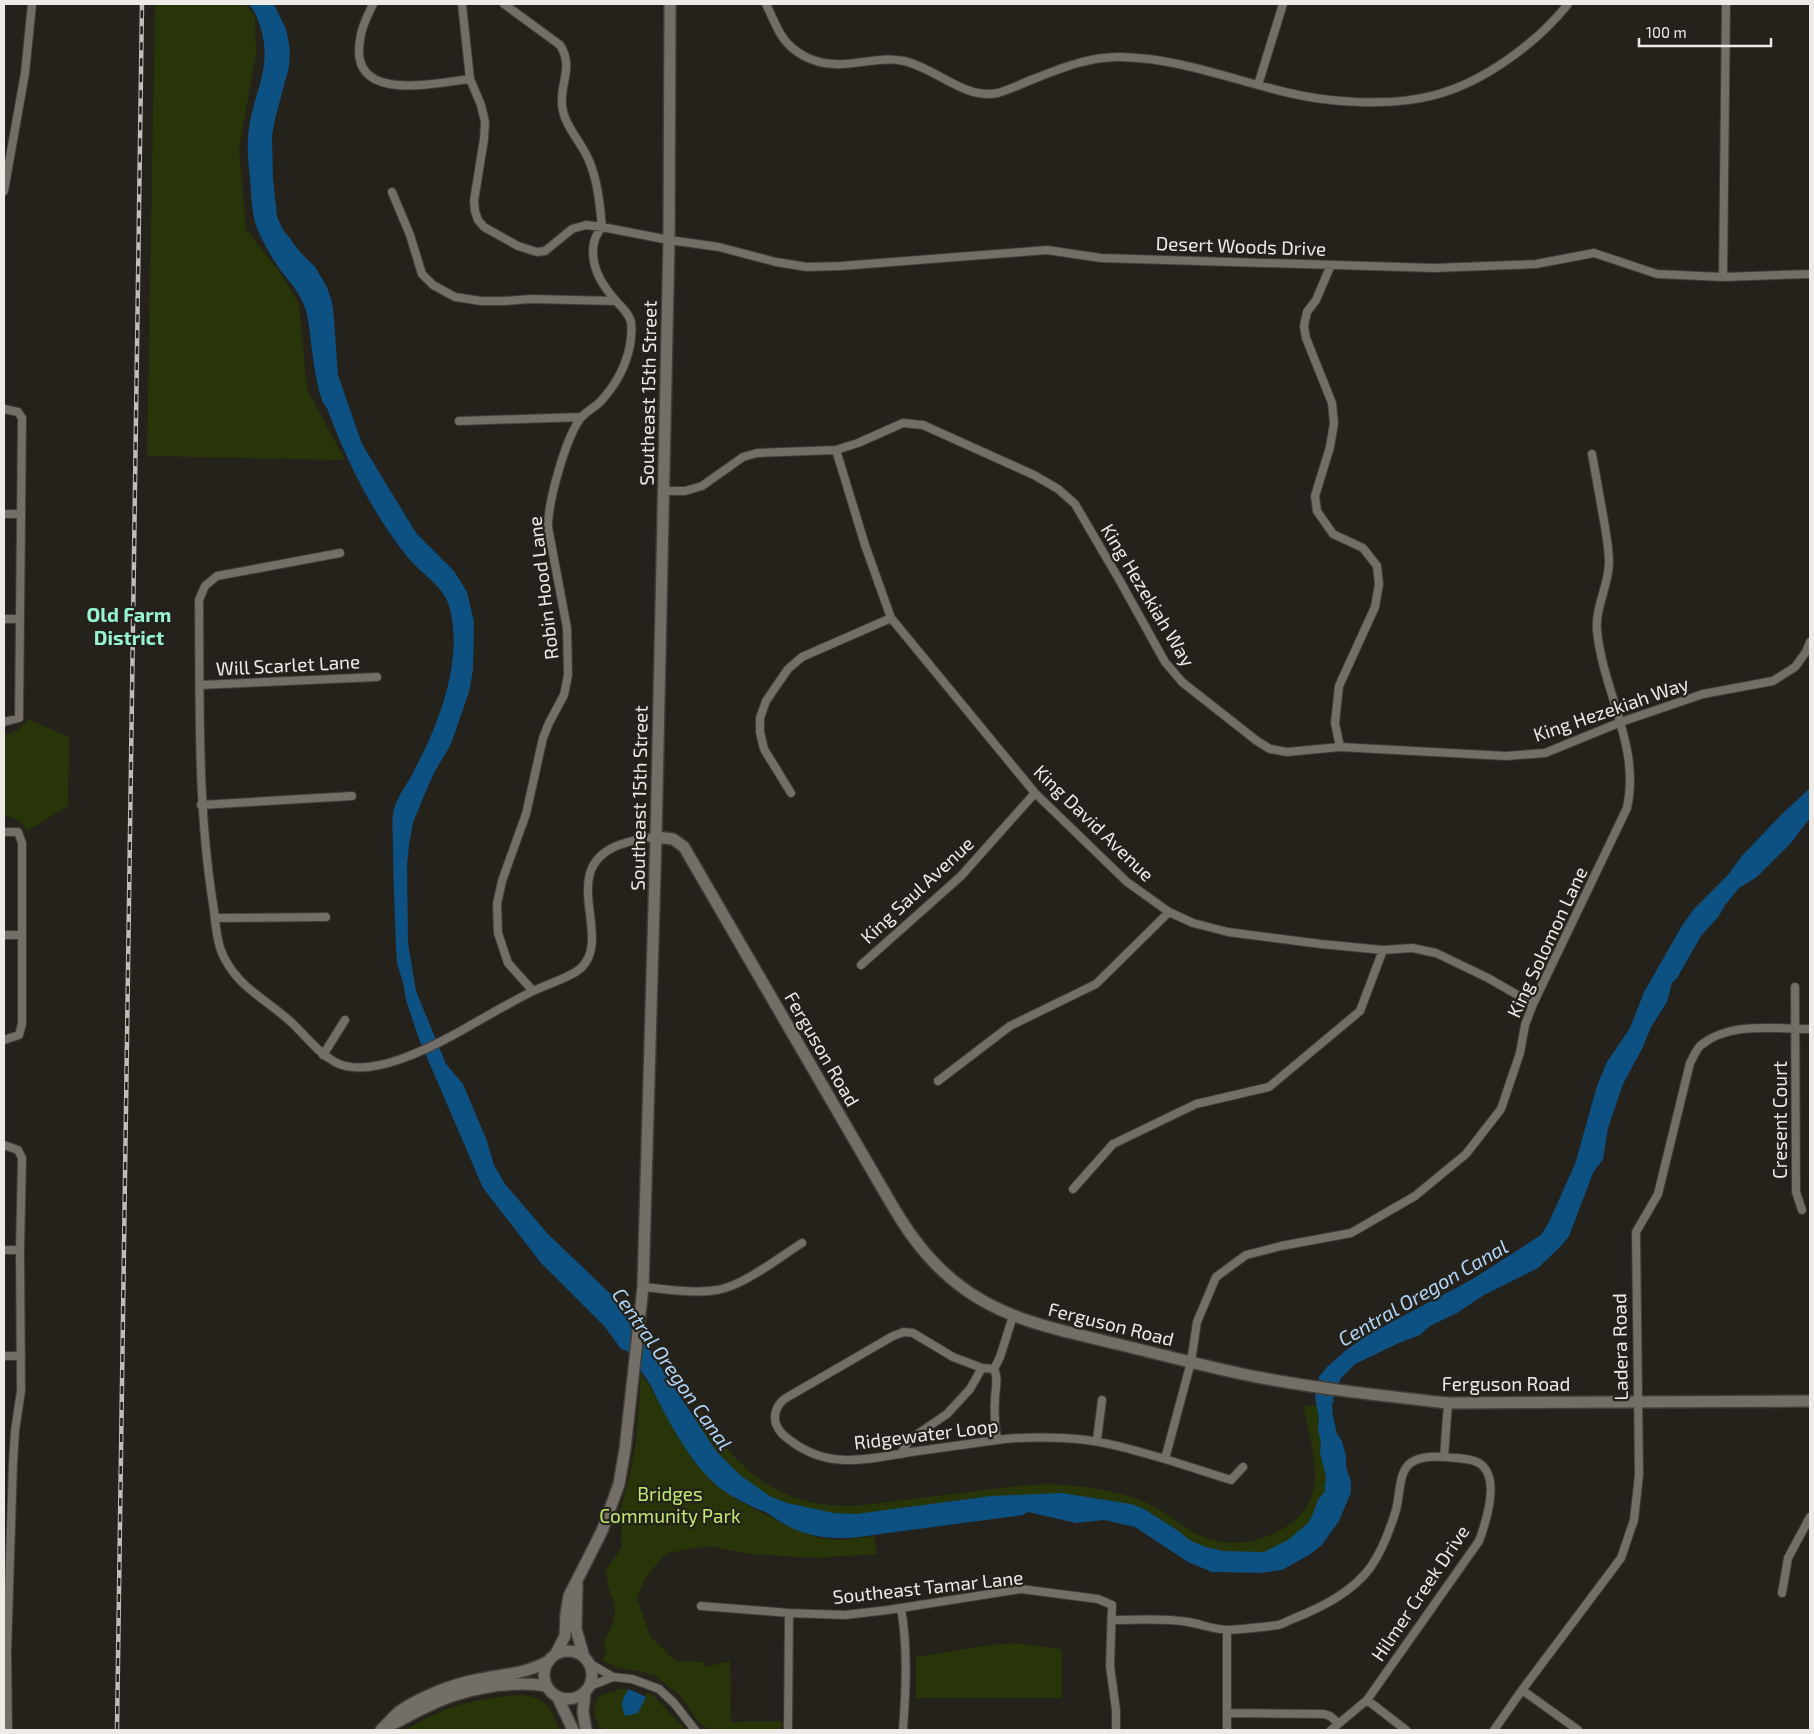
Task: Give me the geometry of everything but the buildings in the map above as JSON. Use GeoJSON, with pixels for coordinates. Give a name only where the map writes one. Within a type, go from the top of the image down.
{"type":"FeatureCollection","features":[{"type":"Feature","properties":{"kind":"main road","name":"Southeast 15th Street"},"geometry":{"type":"LineString","coordinates":[[552,1658],[565,1636],[569,1596],[602,1531],[619,1484],[625,1449],[643,1287],[664,491],[669,240],[670,4]]}},
{"type":"Feature","properties":{"kind":"main road","name":"Ferguson Road"},"geometry":{"type":"LineString","coordinates":[[656,837],[673,838],[680,842],[688,852],[892,1205],[921,1249],[939,1268],[963,1288],[993,1307],[1013,1316],[1191,1362],[1257,1377],[1341,1391],[1448,1403],[1637,1400],[1810,1401]]}},
{"type":"Feature","properties":{"kind":"main road","name":"Southeast 15th Street"},"geometry":{"type":"LineString","coordinates":[[577,1583],[576,1628],[586,1660]]}},
{"type":"Feature","properties":{"kind":"main road"},"geometry":{"type":"LineString","coordinates":[[382,1729],[402,1709],[447,1687],[476,1680],[507,1676],[528,1670],[570,1651],[586,1660],[592,1670],[592,1678],[583,1712],[586,1730]]}},
{"type":"Feature","properties":{"kind":"main road"},"geometry":{"type":"LineString","coordinates":[[552,1658],[544,1673],[547,1686],[557,1696],[572,1730]]}},
{"type":"Feature","properties":{"kind":"main road"},"geometry":{"type":"LineString","coordinates":[[382,1729],[405,1719],[427,1706],[479,1689],[516,1684],[547,1686]]}},
{"type":"Feature","properties":{"kind":"main road"},"geometry":{"type":"LineString","coordinates":[[557,1696],[572,1699],[588,1689]]}},
{"type":"Feature","properties":{"kind":"street"},"geometry":{"type":"LineString","coordinates":[[4,191],[25,73],[32,4]]}},
{"type":"Feature","properties":{"kind":"street"},"geometry":{"type":"LineString","coordinates":[[372,4],[360,40],[360,64],[365,72],[374,79],[403,86],[470,79],[462,4]]}},
{"type":"Feature","properties":{"kind":"street"},"geometry":{"type":"LineString","coordinates":[[504,4],[560,46],[566,54],[568,64],[562,105],[570,126],[590,162],[598,191],[602,227]]}},
{"type":"Feature","properties":{"kind":"street"},"geometry":{"type":"LineString","coordinates":[[766,4],[779,35],[792,49],[806,57],[830,65],[900,60],[918,64],[966,90],[983,94],[999,92],[1057,70],[1090,60],[1119,57],[1155,59],[1193,66],[1298,95],[1350,101],[1408,100],[1436,95],[1476,79],[1511,56],[1545,28],[1568,4]]}},
{"type":"Feature","properties":{"kind":"street"},"geometry":{"type":"LineString","coordinates":[[1258,85],[1283,4]]}},
{"type":"Feature","properties":{"kind":"street"},"geometry":{"type":"LineString","coordinates":[[1723,277],[1726,4]]}},
{"type":"Feature","properties":{"kind":"street","name":"Desert Woods Drive"},"geometry":{"type":"LineString","coordinates":[[470,79],[481,105],[485,122],[474,200],[478,220],[484,227],[518,246],[537,252],[545,251],[572,229],[586,225],[719,247],[776,262],[807,267],[1047,250],[1101,258],[1434,268],[1536,264],[1594,253],[1657,274],[1723,277],[1810,274]]}},
{"type":"Feature","properties":{"kind":"street"},"geometry":{"type":"LineString","coordinates":[[392,192],[410,235],[422,274],[433,286],[455,296],[481,301],[531,299],[616,301]]}},
{"type":"Feature","properties":{"kind":"street","name":"Robin Hood Lane"},"geometry":{"type":"LineString","coordinates":[[532,992],[508,963],[498,933],[497,904],[502,881],[526,814],[543,738],[564,695],[568,675],[567,628],[548,527],[551,498],[570,435],[581,418],[601,401],[619,377],[628,356],[631,340],[631,322],[625,310],[600,282],[594,262],[593,245],[595,236],[602,227]]}},
{"type":"Feature","properties":{"kind":"street"},"geometry":{"type":"LineString","coordinates":[[1331,265],[1316,300],[1307,312],[1304,326],[1306,338],[1332,403],[1334,423],[1330,447],[1315,496],[1316,511],[1333,534],[1363,548],[1376,566],[1379,584],[1375,607],[1339,686],[1335,723],[1340,747]]}},
{"type":"Feature","properties":{"kind":"street"},"geometry":{"type":"LineString","coordinates":[[4,409],[18,412],[22,418],[19,718],[4,722]]}},
{"type":"Feature","properties":{"kind":"street"},"geometry":{"type":"LineString","coordinates":[[459,420],[581,418]]}},
{"type":"Feature","properties":{"kind":"street","name":"King Hezekiah Way"},"geometry":{"type":"LineString","coordinates":[[664,491],[685,491],[702,486],[743,457],[757,453],[836,450],[858,443],[903,423],[923,425],[1034,475],[1058,489],[1075,504],[1165,662],[1182,682],[1257,741],[1270,749],[1287,752],[1340,747],[1506,756],[1545,753],[1620,722],[1703,694],[1773,681],[1796,668],[1810,642]]}},
{"type":"Feature","properties":{"kind":"street","name":"King David Avenue"},"geometry":{"type":"LineString","coordinates":[[836,450],[890,618],[1035,793],[1127,882],[1169,912],[1194,923],[1228,932],[1321,944],[1383,950],[1412,948],[1436,953],[1488,978],[1533,1004]]}},
{"type":"Feature","properties":{"kind":"street","name":"King Solomon Lane"},"geometry":{"type":"LineString","coordinates":[[1191,1362],[1197,1322],[1216,1278],[1246,1255],[1281,1246],[1351,1233],[1415,1196],[1466,1154],[1501,1109],[1520,1053],[1525,1025],[1533,1004],[1627,808],[1630,793],[1630,776],[1620,722],[1599,646],[1596,627],[1609,562],[1592,454]]}},
{"type":"Feature","properties":{"kind":"street"},"geometry":{"type":"LineString","coordinates":[[4,514],[21,514]]}},
{"type":"Feature","properties":{"kind":"street"},"geometry":{"type":"LineString","coordinates":[[340,553],[217,576],[205,586],[199,600],[202,805],[205,847],[217,935],[224,958],[235,975],[250,990],[291,1022],[323,1055],[336,1064],[364,1068],[381,1066],[441,1042],[532,992],[580,969],[589,958],[592,936],[587,891],[594,863],[602,854],[613,847],[638,838],[656,837]]}},
{"type":"Feature","properties":{"kind":"street"},"geometry":{"type":"LineString","coordinates":[[791,793],[764,749],[760,732],[760,718],[766,701],[788,669],[802,657],[890,618]]}},
{"type":"Feature","properties":{"kind":"street"},"geometry":{"type":"LineString","coordinates":[[4,619],[20,619]]}},
{"type":"Feature","properties":{"kind":"street","name":"Will Scarlet Lane"},"geometry":{"type":"LineString","coordinates":[[200,685],[377,677]]}},
{"type":"Feature","properties":{"kind":"street","name":"King Saul Avenue"},"geometry":{"type":"LineString","coordinates":[[861,965],[960,876],[1035,793]]}},
{"type":"Feature","properties":{"kind":"street"},"geometry":{"type":"LineString","coordinates":[[202,805],[352,796]]}},
{"type":"Feature","properties":{"kind":"street"},"geometry":{"type":"LineString","coordinates":[[4,832],[18,832],[22,843],[22,1024],[19,1035],[4,1040]]}},
{"type":"Feature","properties":{"kind":"street"},"geometry":{"type":"LineString","coordinates":[[938,1081],[1010,1026],[1096,984],[1169,912]]}},
{"type":"Feature","properties":{"kind":"street"},"geometry":{"type":"LineString","coordinates":[[215,918],[326,918]]}},
{"type":"Feature","properties":{"kind":"street"},"geometry":{"type":"LineString","coordinates":[[4,935],[22,935]]}},
{"type":"Feature","properties":{"kind":"street"},"geometry":{"type":"LineString","coordinates":[[1073,1189],[1113,1144],[1196,1104],[1269,1087],[1360,1011],[1383,950]]}},
{"type":"Feature","properties":{"kind":"street","name":"Cresent Court"},"geometry":{"type":"LineString","coordinates":[[1796,987],[1796,1192],[1802,1210]]}},
{"type":"Feature","properties":{"kind":"street"},"geometry":{"type":"LineString","coordinates":[[323,1055],[345,1020]]}},
{"type":"Feature","properties":{"kind":"street","name":"Ladera Road"},"geometry":{"type":"LineString","coordinates":[[1494,1730],[1621,1558],[1634,1520],[1639,1474],[1636,1232],[1658,1194],[1690,1063],[1699,1048],[1714,1037],[1744,1028],[1810,1030]]}},
{"type":"Feature","properties":{"kind":"street"},"geometry":{"type":"LineString","coordinates":[[4,1145],[18,1150],[22,1158],[20,1250],[21,1391],[15,1431],[7,1558],[5,1652],[8,1730]]}},
{"type":"Feature","properties":{"kind":"street"},"geometry":{"type":"LineString","coordinates":[[643,1287],[680,1291],[718,1290],[748,1278],[802,1242]]}},
{"type":"Feature","properties":{"kind":"street"},"geometry":{"type":"LineString","coordinates":[[4,1250],[20,1250]]}},
{"type":"Feature","properties":{"kind":"street"},"geometry":{"type":"LineString","coordinates":[[997,1440],[995,1399],[997,1376],[994,1369],[1013,1316]]}},
{"type":"Feature","properties":{"kind":"street","name":"Ridgewater Loop"},"geometry":{"type":"LineString","coordinates":[[994,1369],[982,1368],[953,1357],[913,1333],[904,1332],[893,1336],[779,1402],[775,1422],[780,1432],[800,1448],[820,1457],[846,1460],[868,1460],[997,1440],[1033,1438],[1097,1440],[1166,1459],[1231,1480],[1244,1468]]}},
{"type":"Feature","properties":{"kind":"street"},"geometry":{"type":"LineString","coordinates":[[4,1356],[21,1356]]}},
{"type":"Feature","properties":{"kind":"street"},"geometry":{"type":"LineString","coordinates":[[1166,1459],[1191,1362]]}},
{"type":"Feature","properties":{"kind":"street"},"geometry":{"type":"LineString","coordinates":[[902,1454],[910,1440],[947,1414],[970,1389],[982,1368]]}},
{"type":"Feature","properties":{"kind":"street"},"geometry":{"type":"LineString","coordinates":[[1097,1440],[1102,1400]]}},
{"type":"Feature","properties":{"kind":"street"},"geometry":{"type":"LineString","coordinates":[[1116,1730],[1116,1710],[1110,1666],[1112,1620],[1188,1622],[1227,1630],[1279,1625],[1331,1602],[1358,1581],[1370,1568],[1390,1530],[1398,1504],[1400,1483],[1404,1470],[1414,1460],[1444,1456],[1448,1403]]}},
{"type":"Feature","properties":{"kind":"street","name":"Hilmer Creek Drive"},"geometry":{"type":"LineString","coordinates":[[1331,1730],[1367,1700],[1479,1541],[1486,1521],[1490,1484],[1484,1467],[1472,1460],[1444,1456]]}},
{"type":"Feature","properties":{"kind":"street"},"geometry":{"type":"LineString","coordinates":[[4,1463],[13,1463]]}},
{"type":"Feature","properties":{"kind":"street"},"geometry":{"type":"LineString","coordinates":[[1782,1593],[1788,1558],[1810,1517]]}},
{"type":"Feature","properties":{"kind":"street","name":"Southeast Tamar Lane"},"geometry":{"type":"LineString","coordinates":[[701,1606],[844,1615],[1020,1589],[1106,1602],[1112,1605],[1112,1620]]}},
{"type":"Feature","properties":{"kind":"street"},"geometry":{"type":"LineString","coordinates":[[900,1608],[905,1641],[906,1673],[903,1730]]}},
{"type":"Feature","properties":{"kind":"street"},"geometry":{"type":"LineString","coordinates":[[788,1730],[789,1613]]}},
{"type":"Feature","properties":{"kind":"street"},"geometry":{"type":"LineString","coordinates":[[1227,1630],[1227,1730]]}},
{"type":"Feature","properties":{"kind":"street"},"geometry":{"type":"LineString","coordinates":[[586,1660],[612,1677],[642,1682],[658,1689],[674,1703],[694,1730]]}},
{"type":"Feature","properties":{"kind":"street"},"geometry":{"type":"LineString","coordinates":[[588,1689],[612,1677]]}},
{"type":"Feature","properties":{"kind":"street"},"geometry":{"type":"LineString","coordinates":[[1522,1690],[1578,1730]]}},
{"type":"Feature","properties":{"kind":"street"},"geometry":{"type":"LineString","coordinates":[[1367,1700],[1406,1730]]}},
{"type":"Feature","properties":{"kind":"street"},"geometry":{"type":"LineString","coordinates":[[1227,1713],[1324,1714],[1330,1716],[1338,1723]]}},
{"type":"Feature","properties":{"kind":"green space"},"geometry":{"type":"Polygon","coordinates":[[[155,4],[245,4],[255,16],[256,54],[239,149],[246,229],[279,271],[299,304],[307,389],[345,460],[147,456],[155,4]]]}},
{"type":"Feature","properties":{"kind":"green space"},"geometry":{"type":"Polygon","coordinates":[[[28,719],[69,737],[68,806],[27,831],[17,820],[4,816],[4,735],[18,730],[28,719]]]}},
{"type":"Feature","properties":{"kind":"green space","name":"Bridges Community Park"},"geometry":{"type":"Polygon","coordinates":[[[641,1374],[694,1462],[734,1498],[784,1524],[818,1538],[839,1540],[874,1536],[877,1554],[813,1558],[750,1554],[709,1546],[667,1553],[646,1576],[637,1598],[650,1636],[676,1661],[704,1662],[705,1667],[730,1661],[731,1722],[782,1721],[781,1730],[711,1730],[700,1724],[680,1695],[655,1676],[640,1671],[620,1668],[602,1660],[606,1653],[604,1642],[613,1623],[615,1613],[606,1570],[622,1547],[623,1517],[619,1512],[633,1461],[641,1374]]]}},
{"type":"Feature","properties":{"kind":"green space"},"geometry":{"type":"Polygon","coordinates":[[[1324,1405],[1335,1469],[1319,1526],[1249,1562],[1149,1527],[1075,1506],[860,1526],[761,1504],[678,1414],[702,1413],[716,1435],[748,1470],[765,1483],[785,1494],[806,1501],[830,1505],[857,1506],[996,1488],[1049,1485],[1075,1486],[1129,1496],[1159,1509],[1188,1529],[1215,1540],[1247,1542],[1270,1535],[1290,1524],[1304,1511],[1312,1496],[1315,1481],[1312,1445],[1304,1406],[1324,1405]]]}},
{"type":"Feature","properties":{"kind":"green space"},"geometry":{"type":"Polygon","coordinates":[[[1016,1643],[1062,1649],[1062,1698],[916,1698],[916,1657],[990,1645],[1016,1643]]]}},
{"type":"Feature","properties":{"kind":"green space"},"geometry":{"type":"Polygon","coordinates":[[[617,1689],[629,1689],[646,1697],[647,1692],[654,1696],[686,1730],[603,1730],[597,1722],[595,1705],[599,1696],[616,1691],[617,1689]]]}},
{"type":"Feature","properties":{"kind":"green space"},"geometry":{"type":"Polygon","coordinates":[[[520,1695],[536,1698],[546,1705],[560,1730],[406,1730],[446,1709],[489,1698],[520,1695]]]}},
{"type":"Feature","properties":{"kind":"water"},"geometry":{"type":"Polygon","coordinates":[[[248,4],[274,4],[286,29],[290,49],[289,67],[272,136],[273,178],[277,217],[282,228],[300,252],[315,267],[327,287],[332,302],[338,375],[362,444],[416,533],[454,571],[467,592],[474,622],[473,670],[469,692],[451,744],[434,773],[413,823],[409,845],[407,865],[408,943],[416,991],[446,1064],[463,1084],[487,1141],[494,1165],[505,1184],[547,1233],[619,1302],[646,1340],[651,1352],[716,1451],[741,1476],[771,1497],[787,1503],[834,1513],[856,1514],[991,1496],[1062,1493],[1131,1504],[1144,1509],[1191,1541],[1223,1551],[1264,1552],[1288,1540],[1308,1523],[1318,1500],[1325,1491],[1326,1478],[1320,1453],[1319,1419],[1315,1397],[1318,1378],[1345,1351],[1369,1334],[1471,1280],[1541,1235],[1549,1222],[1575,1164],[1597,1086],[1607,1062],[1630,1028],[1644,992],[1683,924],[1694,909],[1728,875],[1741,857],[1810,788],[1810,818],[1791,843],[1757,877],[1739,888],[1725,905],[1719,916],[1701,936],[1677,978],[1672,983],[1667,1002],[1651,1027],[1643,1047],[1623,1084],[1608,1128],[1603,1159],[1593,1173],[1569,1236],[1562,1245],[1538,1268],[1484,1295],[1457,1313],[1430,1326],[1420,1335],[1355,1364],[1341,1378],[1333,1399],[1333,1416],[1337,1434],[1342,1441],[1346,1456],[1346,1467],[1351,1482],[1351,1492],[1339,1521],[1321,1546],[1309,1555],[1282,1570],[1261,1573],[1212,1572],[1188,1562],[1135,1527],[1104,1520],[1076,1523],[1028,1512],[1023,1515],[851,1538],[818,1536],[798,1531],[727,1493],[704,1473],[686,1450],[651,1386],[627,1351],[621,1349],[605,1327],[541,1263],[483,1188],[419,1039],[406,1000],[397,963],[396,949],[393,814],[398,799],[424,751],[446,692],[453,650],[453,629],[450,609],[440,589],[410,560],[394,539],[374,509],[356,476],[327,408],[323,403],[314,367],[305,308],[297,292],[272,257],[257,228],[252,208],[248,146],[249,125],[265,55],[259,23],[248,4]]]}},
{"type":"Feature","properties":{"kind":"water"},"geometry":{"type":"Polygon","coordinates":[[[629,1689],[646,1697],[638,1713],[625,1716],[622,1702],[629,1689]]]}},
{"type":"Feature","properties":{"kind":"railway"},"geometry":{"type":"LineString","coordinates":[[117,1730],[142,4]]}},
{"type":"Feature","properties":{"kind":"district","name":"Old Farm District"},"geometry":{"type":"Point","coordinates":[129,626]}},
{"type":"Feature","properties":{"kind":"water label","name":"Central Oregon Canal"},"geometry":{"type":"Point","coordinates":[1423,1293]}},
{"type":"Feature","properties":{"kind":"water label","name":"Central Oregon Canal"},"geometry":{"type":"Point","coordinates":[672,1369]}}]}
